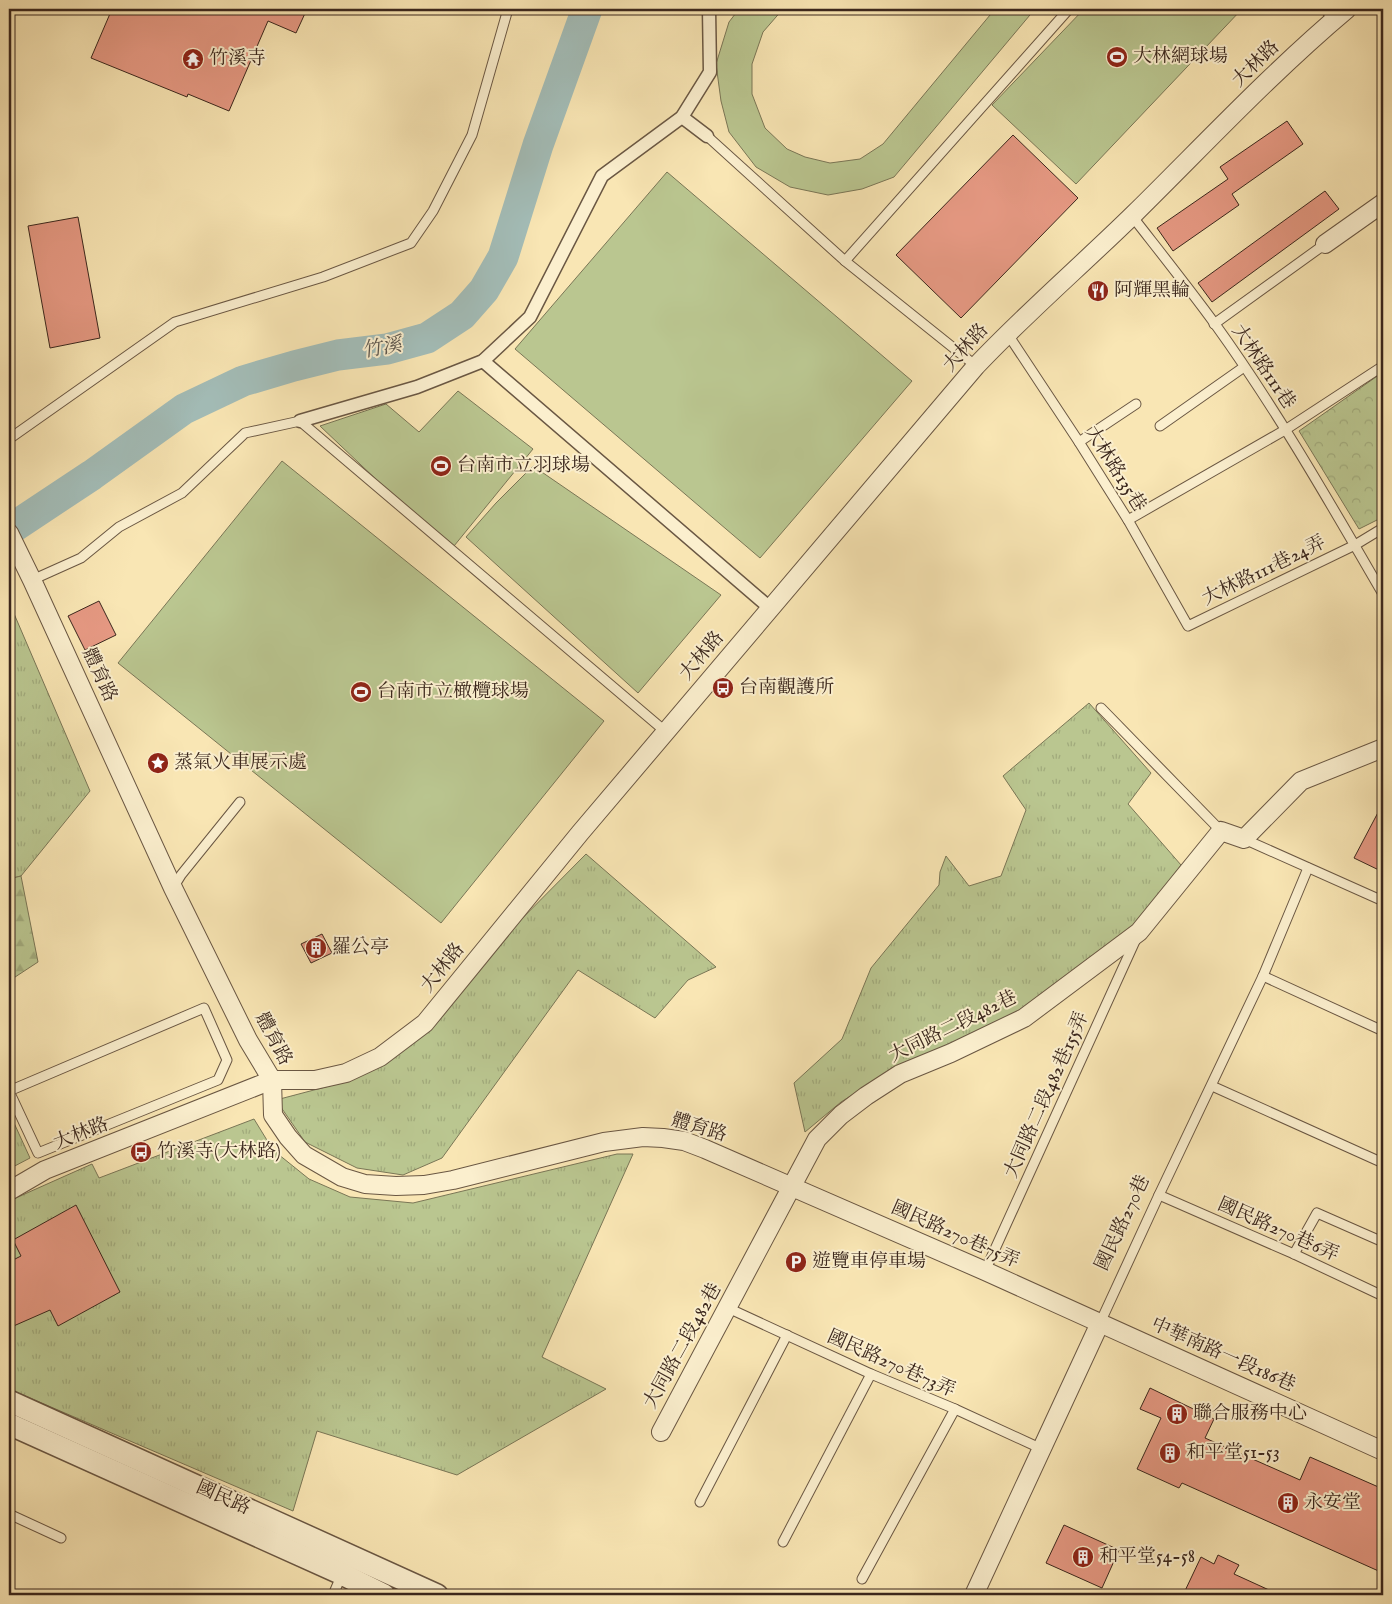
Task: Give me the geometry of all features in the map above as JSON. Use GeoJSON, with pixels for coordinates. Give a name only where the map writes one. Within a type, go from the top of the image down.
{"type":"FeatureCollection","features":[{"type":"Feature","properties":{"kind":"street"},"geometry":{"type":"LineString","coordinates":[[300,421],[418,387],[483,361],[530,317],[602,176],[682,117],[710,72],[709,9]]}},
{"type":"Feature","properties":{"kind":"street","name":"大林路"},"geometry":{"type":"LineString","coordinates":[[9,1191],[45,1170],[272,1080],[315,1080],[346,1073],[380,1057],[425,1023],[580,833],[976,366],[1007,333],[1132,216],[1336,12]]}},
{"type":"Feature","properties":{"kind":"street"},"geometry":{"type":"LineString","coordinates":[[682,117],[707,136]]}},
{"type":"Feature","properties":{"kind":"street"},"geometry":{"type":"LineString","coordinates":[[1323,245],[1383,203]]}},
{"type":"Feature","properties":{"kind":"street"},"geometry":{"type":"LineString","coordinates":[[483,361],[770,608]]}},
{"type":"Feature","properties":{"kind":"street","name":"體育路"},"geometry":{"type":"LineString","coordinates":[[9,533],[173,888],[248,1040],[272,1080],[273,1115],[288,1137],[304,1155],[342,1177],[365,1184],[396,1186],[453,1180],[604,1142],[643,1137],[663,1138],[705,1149],[793,1186]]}},
{"type":"Feature","properties":{"kind":"street"},"geometry":{"type":"LineString","coordinates":[[1221,831],[1244,839],[1301,781],[1383,748]]}},
{"type":"Feature","properties":{"kind":"street","name":"大同路二段482巷"},"geometry":{"type":"LineString","coordinates":[[661,1432],[817,1140],[841,1115],[900,1074],[951,1053],[1024,1018],[1139,932],[1221,831]]}},
{"type":"Feature","properties":{"kind":"street","name":"國民路270巷75弄"},"geometry":{"type":"LineString","coordinates":[[793,1186],[1100,1324]]}},
{"type":"Feature","properties":{"kind":"street","name":"國民路270巷"},"geometry":{"type":"LineString","coordinates":[[974,1595],[1100,1324]]}},
{"type":"Feature","properties":{"kind":"street","name":"中華南路一段186巷"},"geometry":{"type":"LineString","coordinates":[[1100,1324],[1383,1450]]}},
{"type":"Feature","properties":{"kind":"street","name":"國民路"},"geometry":{"type":"LineString","coordinates":[[9,1401],[346,1564],[384,1595]]}},
{"type":"Feature","properties":{"kind":"street","name":"國民路"},"geometry":{"type":"LineString","coordinates":[[9,1424],[346,1564],[437,1595]]}},
{"type":"Feature","properties":{"kind":"lane"},"geometry":{"type":"LineString","coordinates":[[9,439],[175,322],[323,276],[411,243],[433,210],[472,134],[508,9]]}},
{"type":"Feature","properties":{"kind":"lane"},"geometry":{"type":"LineString","coordinates":[[845,261],[1069,9]]}},
{"type":"Feature","properties":{"kind":"lane"},"geometry":{"type":"LineString","coordinates":[[707,136],[845,261],[976,366]]}},
{"type":"Feature","properties":{"kind":"lane","name":"大林路111巷"},"geometry":{"type":"LineString","coordinates":[[1132,216],[1214,324],[1244,367],[1285,430],[1383,594]]}},
{"type":"Feature","properties":{"kind":"lane"},"geometry":{"type":"LineString","coordinates":[[1214,324],[1323,245]]}},
{"type":"Feature","properties":{"kind":"lane","name":"大林路135巷"},"geometry":{"type":"LineString","coordinates":[[1007,333],[1128,520],[1188,626]]}},
{"type":"Feature","properties":{"kind":"lane"},"geometry":{"type":"LineString","coordinates":[[1128,520],[1285,430],[1383,366]]}},
{"type":"Feature","properties":{"kind":"lane"},"geometry":{"type":"LineString","coordinates":[[1160,426],[1244,367]]}},
{"type":"Feature","properties":{"kind":"lane"},"geometry":{"type":"LineString","coordinates":[[1079,442],[1136,404]]}},
{"type":"Feature","properties":{"kind":"lane"},"geometry":{"type":"LineString","coordinates":[[30,577],[82,558],[120,527],[182,493],[245,433],[300,421],[666,732]]}},
{"type":"Feature","properties":{"kind":"lane","name":"大林路111巷24弄"},"geometry":{"type":"LineString","coordinates":[[1188,626],[1355,545],[1383,528]]}},
{"type":"Feature","properties":{"kind":"lane"},"geometry":{"type":"LineString","coordinates":[[1102,708],[1221,831]]}},
{"type":"Feature","properties":{"kind":"lane"},"geometry":{"type":"LineString","coordinates":[[173,888],[181,875],[240,802]]}},
{"type":"Feature","properties":{"kind":"lane"},"geometry":{"type":"LineString","coordinates":[[1244,839],[1383,901]]}},
{"type":"Feature","properties":{"kind":"lane","name":"國民路270巷"},"geometry":{"type":"LineString","coordinates":[[1100,1324],[1158,1195],[1212,1086],[1263,976],[1308,868]]}},
{"type":"Feature","properties":{"kind":"lane","name":"大同路二段482巷155弄"},"geometry":{"type":"LineString","coordinates":[[985,1271],[1139,932]]}},
{"type":"Feature","properties":{"kind":"lane"},"geometry":{"type":"LineString","coordinates":[[1263,976],[1383,1031]]}},
{"type":"Feature","properties":{"kind":"lane"},"geometry":{"type":"LineString","coordinates":[[38,1153],[218,1080],[227,1060],[204,1008],[9,1091],[45,1170]]}},
{"type":"Feature","properties":{"kind":"lane"},"geometry":{"type":"LineString","coordinates":[[1212,1086],[1383,1163]]}},
{"type":"Feature","properties":{"kind":"lane","name":"國民路270巷6弄"},"geometry":{"type":"LineString","coordinates":[[1158,1195],[1294,1254],[1383,1296]]}},
{"type":"Feature","properties":{"kind":"lane"},"geometry":{"type":"LineString","coordinates":[[1294,1254],[1317,1213],[1383,1242]]}},
{"type":"Feature","properties":{"kind":"lane","name":"國民路270巷73弄"},"geometry":{"type":"LineString","coordinates":[[728,1308],[871,1374],[955,1409],[1042,1449]]}},
{"type":"Feature","properties":{"kind":"lane"},"geometry":{"type":"LineString","coordinates":[[700,1502],[788,1335]]}},
{"type":"Feature","properties":{"kind":"lane"},"geometry":{"type":"LineString","coordinates":[[783,1542],[871,1374]]}},
{"type":"Feature","properties":{"kind":"lane"},"geometry":{"type":"LineString","coordinates":[[862,1579],[955,1409]]}},
{"type":"Feature","properties":{"kind":"lane"},"geometry":{"type":"LineString","coordinates":[[9,1514],[61,1538]]}},
{"type":"Feature","properties":{"kind":"lane"},"geometry":{"type":"LineString","coordinates":[[333,1595],[346,1564]]}},
{"type":"Feature","properties":{"kind":"green space"},"geometry":{"type":"Polygon","coordinates":[[[739,9],[783,9],[763,32],[752,64],[752,94],[765,128],[787,149],[805,157],[830,163],[860,159],[883,144],[995,9],[1035,9],[894,177],[862,189],[828,195],[790,187],[756,167],[729,132],[721,101],[716,64],[729,22],[739,9]]]}},
{"type":"Feature","properties":{"kind":"green space","name":"大林網球場"},"geometry":{"type":"Polygon","coordinates":[[[1084,9],[1242,9],[1076,184],[992,105],[1084,9]]]}},
{"type":"Feature","properties":{"kind":"green space"},"geometry":{"type":"Polygon","coordinates":[[[667,172],[912,381],[760,558],[515,349],[667,172]]]}},
{"type":"Feature","properties":{"kind":"green space"},"geometry":{"type":"Polygon","coordinates":[[[1383,372],[1383,517],[1359,529],[1299,431],[1383,372]]]}},
{"type":"Feature","properties":{"kind":"green space","name":"台南市立羽球場"},"geometry":{"type":"Polygon","coordinates":[[[458,391],[533,449],[454,546],[381,484],[320,426],[386,404],[419,432],[458,391]]]}},
{"type":"Feature","properties":{"kind":"green space","name":"台南市立橄欖球場"},"geometry":{"type":"Polygon","coordinates":[[[282,461],[604,721],[441,923],[118,663],[282,461]]]}},
{"type":"Feature","properties":{"kind":"green space"},"geometry":{"type":"Polygon","coordinates":[[[533,466],[721,595],[638,693],[466,537],[496,503],[533,466]]]}},
{"type":"Feature","properties":{"kind":"green space"},"geometry":{"type":"Polygon","coordinates":[[[9,602],[90,791],[21,876],[9,879],[9,602]]]}},
{"type":"Feature","properties":{"kind":"green space"},"geometry":{"type":"Polygon","coordinates":[[[1089,703],[1151,773],[1128,804],[1181,865],[1133,930],[1023,1014],[898,1066],[841,1102],[805,1132],[794,1083],[842,1039],[871,968],[939,885],[940,872],[946,856],[969,886],[1001,876],[1026,810],[1003,776],[1089,703]]]}},
{"type":"Feature","properties":{"kind":"green space"},"geometry":{"type":"Polygon","coordinates":[[[586,854],[716,967],[688,980],[655,1018],[578,970],[442,1158],[403,1175],[357,1168],[305,1142],[276,1100],[352,1080],[487,954],[586,854]]]}},
{"type":"Feature","properties":{"kind":"green space"},"geometry":{"type":"Polygon","coordinates":[[[21,876],[38,962],[9,981],[9,879],[21,876]]]}},
{"type":"Feature","properties":{"kind":"green space"},"geometry":{"type":"Polygon","coordinates":[[[9,1112],[30,1158],[9,1169],[9,1112]]]}},
{"type":"Feature","properties":{"kind":"green space"},"geometry":{"type":"Polygon","coordinates":[[[254,1119],[273,1150],[309,1179],[350,1197],[413,1203],[617,1154],[633,1154],[542,1357],[606,1389],[457,1475],[317,1431],[293,1511],[9,1389],[9,1201],[92,1164],[99,1178],[254,1119]]]}},
{"type":"Feature","properties":{"kind":"building","name":"竹溪寺"},"geometry":{"type":"Polygon","coordinates":[[[112,9],[307,9],[296,33],[268,21],[229,111],[188,94],[187,97],[91,58],[112,9]]]}},
{"type":"Feature","properties":{"kind":"building"},"geometry":{"type":"Polygon","coordinates":[[[1287,121],[1303,144],[1232,194],[1239,205],[1173,251],[1157,228],[1228,179],[1220,167],[1287,121]]]}},
{"type":"Feature","properties":{"kind":"building"},"geometry":{"type":"Polygon","coordinates":[[[1013,135],[1078,198],[961,318],[896,255],[1013,135]]]}},
{"type":"Feature","properties":{"kind":"building"},"geometry":{"type":"Polygon","coordinates":[[[1325,191],[1339,209],[1212,302],[1198,283],[1325,191]]]}},
{"type":"Feature","properties":{"kind":"building"},"geometry":{"type":"Polygon","coordinates":[[[78,217],[100,338],[50,348],[28,226],[78,217]]]}},
{"type":"Feature","properties":{"kind":"building"},"geometry":{"type":"Polygon","coordinates":[[[99,601],[116,635],[85,650],[68,616],[99,601]]]}},
{"type":"Feature","properties":{"kind":"building"},"geometry":{"type":"Polygon","coordinates":[[[1383,803],[1383,872],[1354,858],[1383,803]]]}},
{"type":"Feature","properties":{"kind":"building","name":"羅公亭"},"geometry":{"type":"Polygon","coordinates":[[[322,934],[332,953],[311,963],[301,944],[322,934]]]}},
{"type":"Feature","properties":{"kind":"building"},"geometry":{"type":"Polygon","coordinates":[[[76,1205],[120,1292],[58,1326],[50,1310],[9,1328],[9,1262],[21,1256],[13,1240],[76,1205]]]}},
{"type":"Feature","properties":{"kind":"building"},"geometry":{"type":"Polygon","coordinates":[[[1150,1388],[1214,1419],[1205,1438],[1300,1480],[1310,1457],[1383,1489],[1383,1573],[1182,1483],[1179,1488],[1137,1469],[1161,1418],[1140,1409],[1150,1388]]]}},
{"type":"Feature","properties":{"kind":"building","name":"和平堂54-58"},"geometry":{"type":"Polygon","coordinates":[[[1064,1525],[1119,1550],[1102,1588],[1046,1563],[1064,1525]]]}},
{"type":"Feature","properties":{"kind":"building"},"geometry":{"type":"Polygon","coordinates":[[[1218,1555],[1239,1565],[1234,1574],[1280,1595],[1183,1595],[1201,1557],[1214,1564],[1218,1555]]]}},
{"type":"Feature","properties":{"kind":"waterway","name":"竹溪"},"geometry":{"type":"LineString","coordinates":[[9,530],[92,475],[184,409],[243,381],[294,366],[338,355],[387,349],[427,338],[462,315],[484,290],[503,257],[538,145],[587,9]]}},
{"type":"Feature","properties":{"kind":"place","name":"大林網球場"},"geometry":{"type":"Point","coordinates":[1117,57]}},
{"type":"Feature","properties":{"kind":"place","name":"竹溪寺"},"geometry":{"type":"Point","coordinates":[193,59]}},
{"type":"Feature","properties":{"kind":"place","name":"阿輝黑輪"},"geometry":{"type":"Point","coordinates":[1098,291]}},
{"type":"Feature","properties":{"kind":"place","name":"台南市立羽球場"},"geometry":{"type":"Point","coordinates":[441,466]}},
{"type":"Feature","properties":{"kind":"place","name":"台南觀護所"},"geometry":{"type":"Point","coordinates":[723,688]}},
{"type":"Feature","properties":{"kind":"place","name":"台南市立橄欖球場"},"geometry":{"type":"Point","coordinates":[361,692]}},
{"type":"Feature","properties":{"kind":"place","name":"蒸氣火車展示處"},"geometry":{"type":"Point","coordinates":[158,763]}},
{"type":"Feature","properties":{"kind":"place","name":"羅公亭"},"geometry":{"type":"Point","coordinates":[316,948]}},
{"type":"Feature","properties":{"kind":"place","name":"竹溪寺(大林路)"},"geometry":{"type":"Point","coordinates":[141,1152]}},
{"type":"Feature","properties":{"kind":"place","name":"遊覽車停車場"},"geometry":{"type":"Point","coordinates":[796,1262]}},
{"type":"Feature","properties":{"kind":"place","name":"聯合服務中心"},"geometry":{"type":"Point","coordinates":[1177,1414]}},
{"type":"Feature","properties":{"kind":"place","name":"和平堂51-53"},"geometry":{"type":"Point","coordinates":[1170,1453]}},
{"type":"Feature","properties":{"kind":"place","name":"永安堂"},"geometry":{"type":"Point","coordinates":[1288,1503]}},
{"type":"Feature","properties":{"kind":"place","name":"和平堂54-58"},"geometry":{"type":"Point","coordinates":[1083,1557]}}]}
